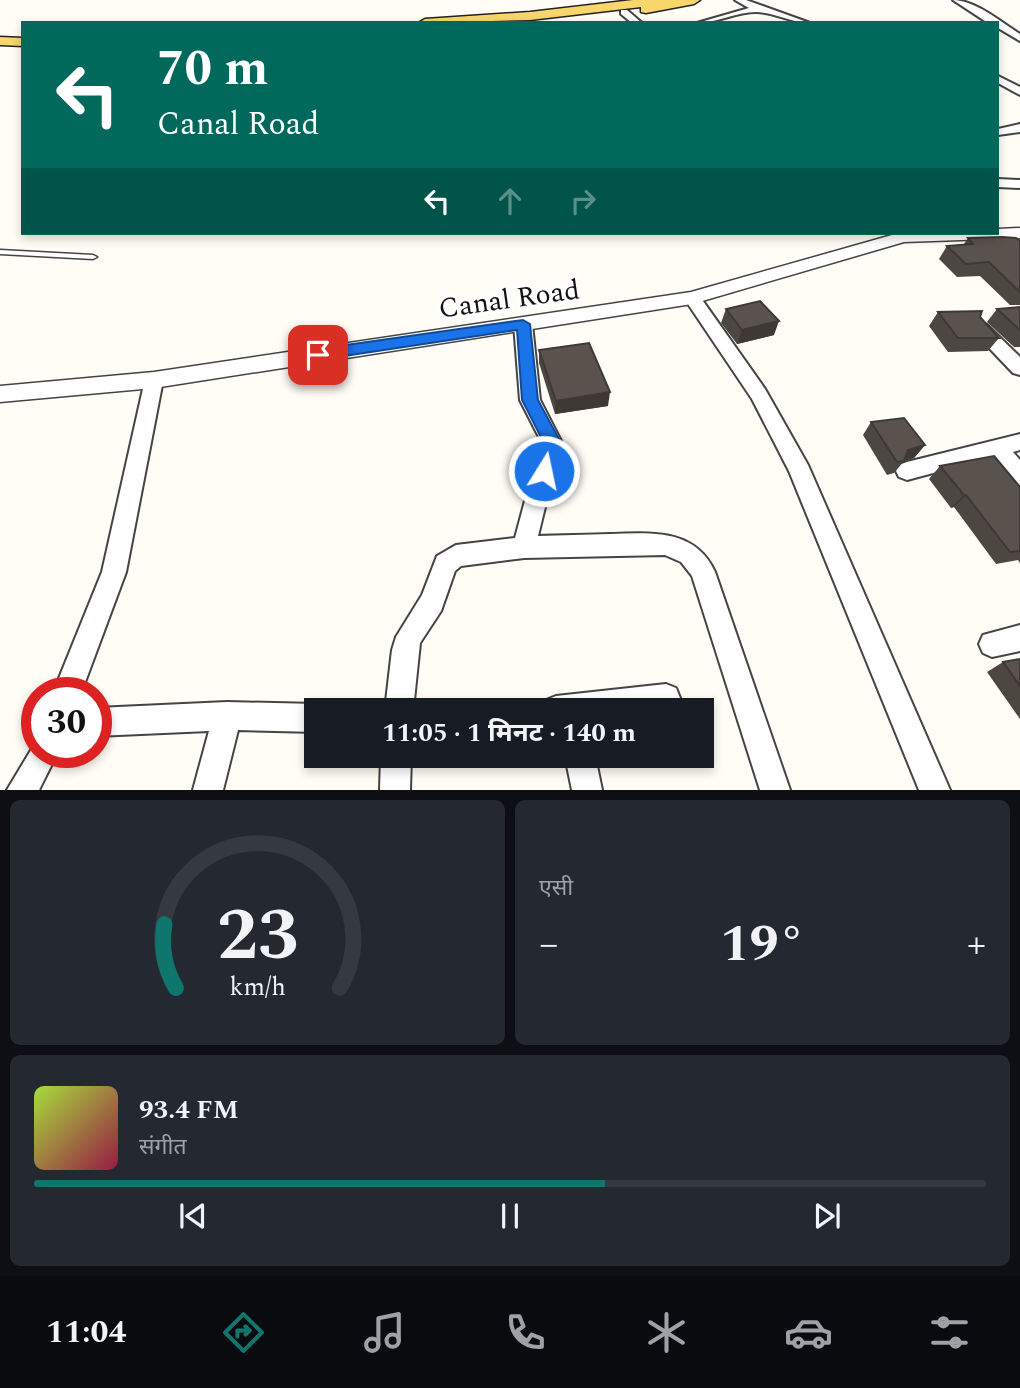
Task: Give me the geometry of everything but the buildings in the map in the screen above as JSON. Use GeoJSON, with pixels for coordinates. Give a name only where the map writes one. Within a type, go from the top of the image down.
{"type":"FeatureCollection","features":[{"type":"Feature","properties":{"kind":"main road"},"geometry":{"type":"LineString","coordinates":[[451,21],[556,13],[666,0]]}},
{"type":"Feature","properties":{"kind":"main road"},"geometry":{"type":"LineString","coordinates":[[536,21],[624,12],[692,0]]}},
{"type":"Feature","properties":{"kind":"main road"},"geometry":{"type":"LineString","coordinates":[[0,32],[21,33]]}},
{"type":"Feature","properties":{"kind":"main road"},"geometry":{"type":"LineString","coordinates":[[0,41],[21,42]]}},
{"type":"Feature","properties":{"kind":"street"},"geometry":{"type":"LineString","coordinates":[[739,0],[757,9],[798,21]]}},
{"type":"Feature","properties":{"kind":"street"},"geometry":{"type":"LineString","coordinates":[[957,0],[993,21]]}},
{"type":"Feature","properties":{"kind":"street"},"geometry":{"type":"LineString","coordinates":[[711,21],[757,9]]}},
{"type":"Feature","properties":{"kind":"street"},"geometry":{"type":"LineString","coordinates":[[624,12],[635,21]]}},
{"type":"Feature","properties":{"kind":"street"},"geometry":{"type":"LineString","coordinates":[[999,25],[1020,38]]}},
{"type":"Feature","properties":{"kind":"street"},"geometry":{"type":"LineString","coordinates":[[999,80],[1020,93],[1020,103]]}},
{"type":"Feature","properties":{"kind":"street"},"geometry":{"type":"LineString","coordinates":[[999,132],[1020,128]]}},
{"type":"Feature","properties":{"kind":"street"},"geometry":{"type":"LineString","coordinates":[[999,183],[1020,184]]}},
{"type":"Feature","properties":{"kind":"street"},"geometry":{"type":"LineString","coordinates":[[1011,233],[1020,253]]}},
{"type":"Feature","properties":{"kind":"street","name":"Canal Road"},"geometry":{"type":"LineString","coordinates":[[0,394],[155,380],[692,298],[903,235]]}},
{"type":"Feature","properties":{"kind":"street"},"geometry":{"type":"LineString","coordinates":[[692,298],[779,428],[826,532],[900,714],[935,789]]}},
{"type":"Feature","properties":{"kind":"street"},"geometry":{"type":"LineString","coordinates":[[523,324],[530,400],[551,441],[524,547]]}},
{"type":"Feature","properties":{"kind":"street"},"geometry":{"type":"LineString","coordinates":[[981,329],[1020,368]]}},
{"type":"Feature","properties":{"kind":"street"},"geometry":{"type":"LineString","coordinates":[[73,677],[114,572],[155,380]]}},
{"type":"Feature","properties":{"kind":"street"},"geometry":{"type":"LineString","coordinates":[[906,471],[1020,442]]}},
{"type":"Feature","properties":{"kind":"street"},"geometry":{"type":"LineString","coordinates":[[998,448],[1020,476]]}},
{"type":"Feature","properties":{"kind":"street"},"geometry":{"type":"LineString","coordinates":[[400,698],[405,650],[410,637],[432,602],[445,564],[456,556],[524,547],[657,542],[673,545],[691,555],[703,572],[775,789]]}},
{"type":"Feature","properties":{"kind":"street"},"geometry":{"type":"LineString","coordinates":[[992,644],[1020,638]]}},
{"type":"Feature","properties":{"kind":"street"},"geometry":{"type":"LineString","coordinates":[[208,789],[226,716]]}},
{"type":"Feature","properties":{"kind":"street"},"geometry":{"type":"LineString","coordinates":[[112,721],[226,716],[304,718]]}},
{"type":"Feature","properties":{"kind":"street"},"geometry":{"type":"LineString","coordinates":[[22,789],[34,768]]}},
{"type":"Feature","properties":{"kind":"street"},"geometry":{"type":"LineString","coordinates":[[395,789],[396,768]]}},
{"type":"Feature","properties":{"kind":"street"},"geometry":{"type":"LineString","coordinates":[[583,768],[587,789]]}},
{"type":"Feature","properties":{"kind":"lane"},"geometry":{"type":"LineString","coordinates":[[0,252],[93,257]]}},
{"type":"Feature","properties":{"kind":"route"},"geometry":{"type":"LineString","coordinates":[[318,355],[523,324],[530,400],[551,441],[544,471]]}}]}
